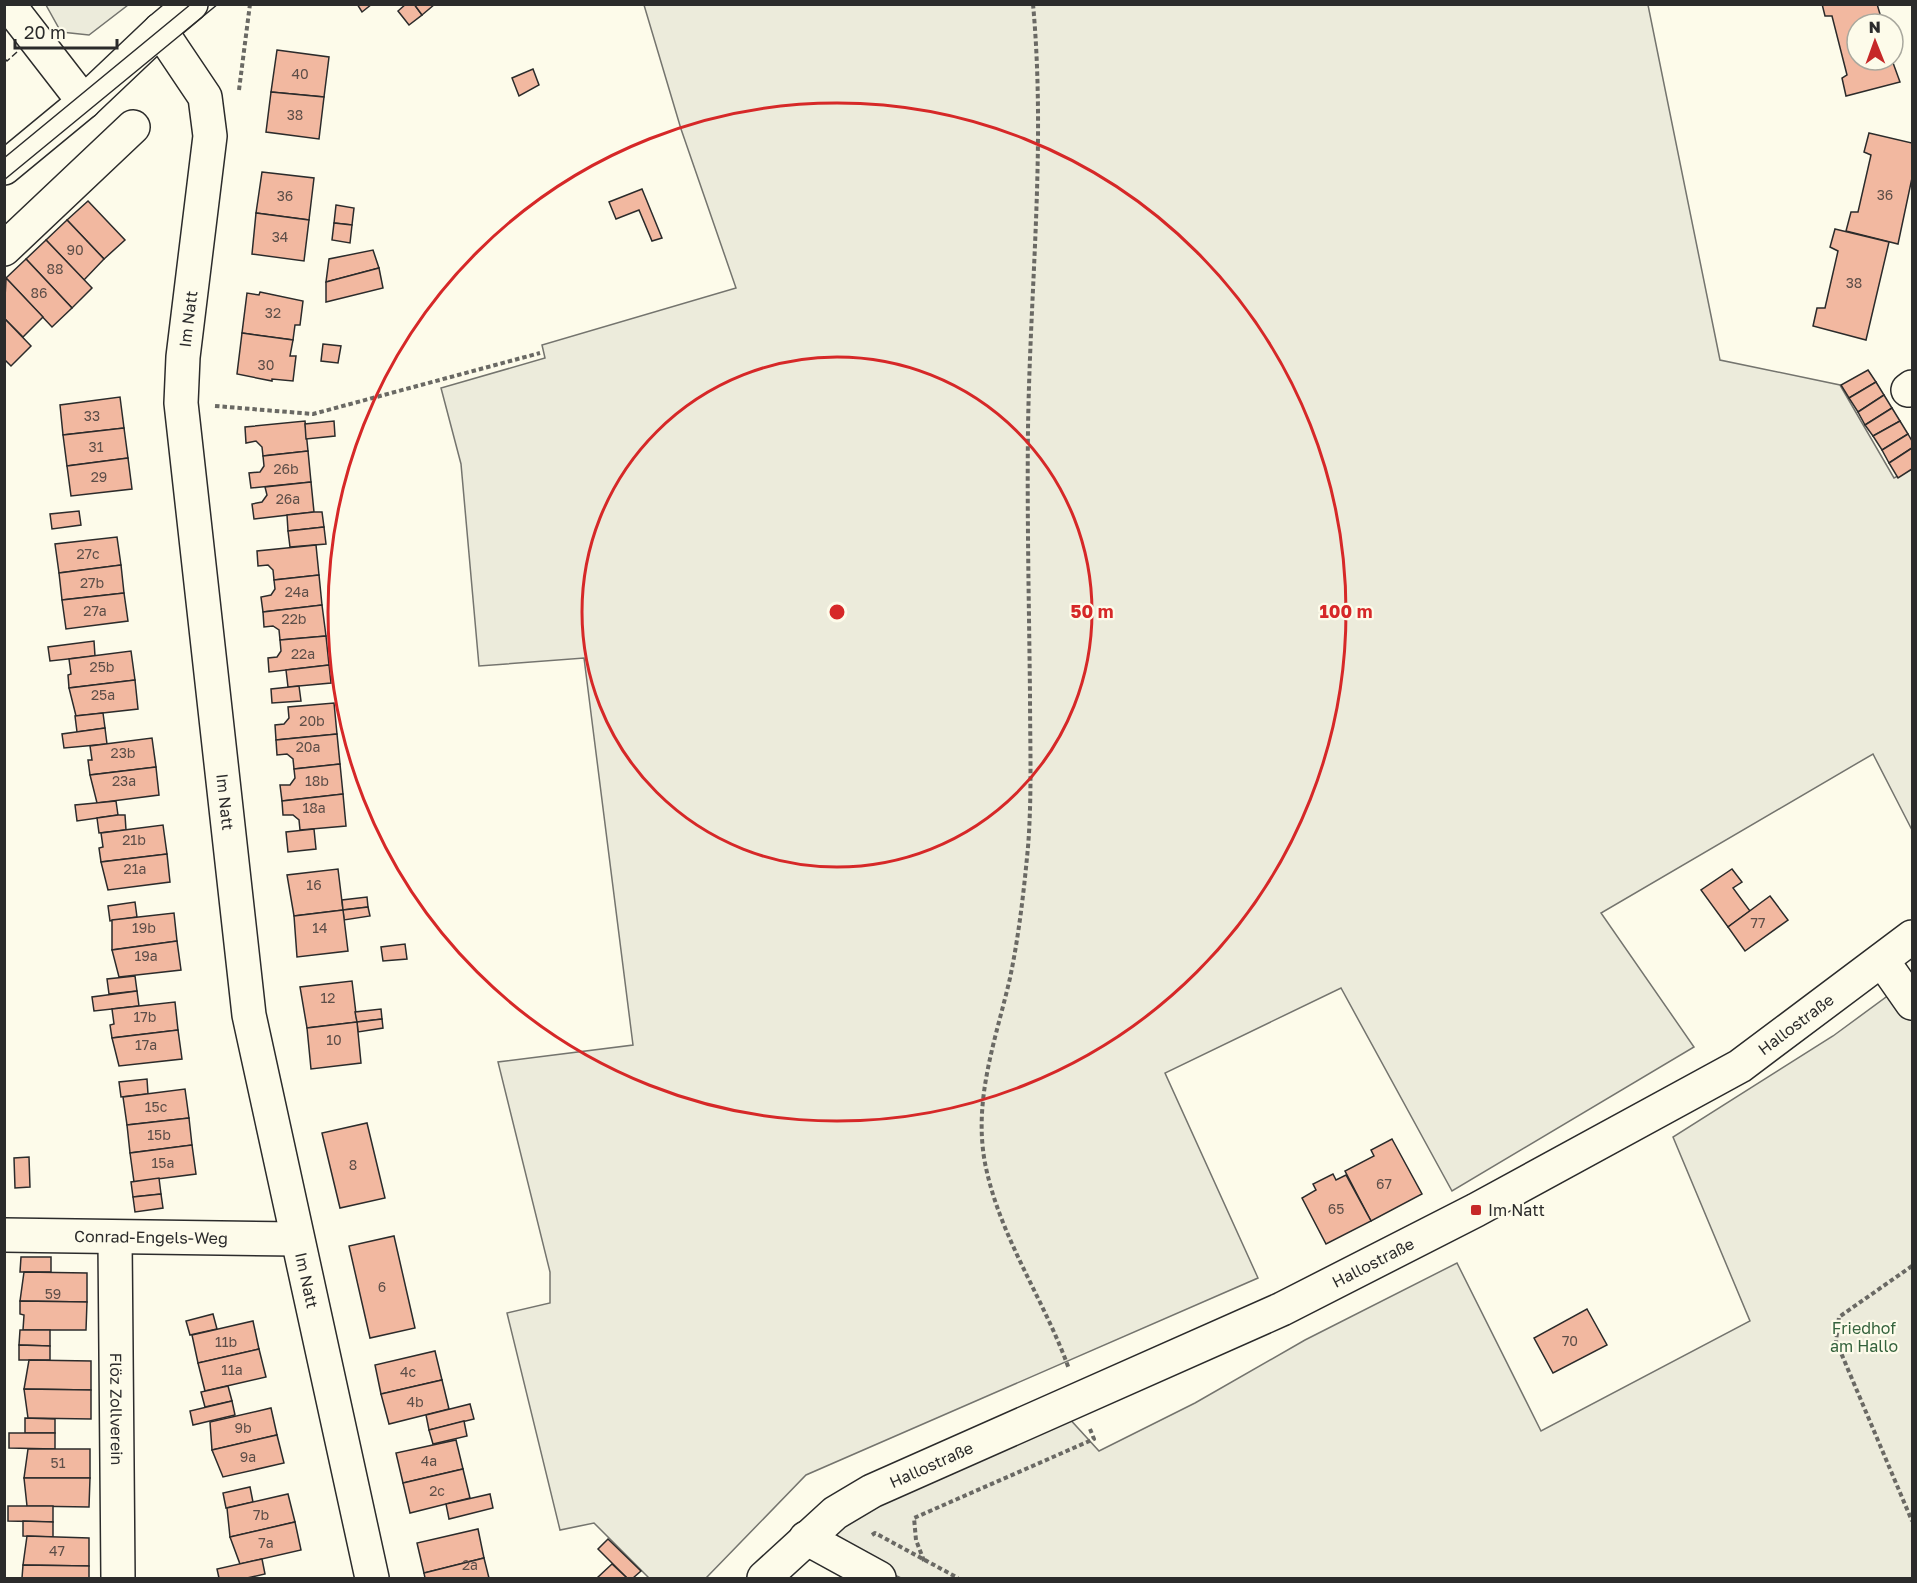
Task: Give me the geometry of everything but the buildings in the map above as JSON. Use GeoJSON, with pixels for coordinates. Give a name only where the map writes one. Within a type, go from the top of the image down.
{"type":"FeatureCollection","features":[{"type":"Feature","properties":{"kind":"street"},"geometry":{"type":"LineString","coordinates":[[8,4],[84,102]]}},
{"type":"Feature","properties":{"kind":"street"},"geometry":{"type":"LineString","coordinates":[[4,168],[84,102],[191,4]]}},
{"type":"Feature","properties":{"kind":"street","name":"Im Natt"},"geometry":{"type":"LineString","coordinates":[[160,30],[205,97],[210,136],[183,357],[181,403],[249,1015],[372,1578]]}},
{"type":"Feature","properties":{"kind":"street"},"geometry":{"type":"LineString","coordinates":[[4,249],[133,127]]}},
{"type":"Feature","properties":{"kind":"street","name":"Hallostraße"},"geometry":{"type":"LineString","coordinates":[[764,1578],[835,1513],[872,1491],[1080,1401],[1282,1309],[1476,1210],[1740,1066],[1912,937]]}},
{"type":"Feature","properties":{"kind":"street"},"geometry":{"type":"LineString","coordinates":[[1882,960],[1912,1003]]}},
{"type":"Feature","properties":{"kind":"street","name":"Conrad-Engels-Weg"},"geometry":{"type":"LineString","coordinates":[[4,1235],[115,1239],[297,1239]]}},
{"type":"Feature","properties":{"kind":"street","name":"Flöz Zollverein"},"geometry":{"type":"LineString","coordinates":[[115,1239],[118,1578]]}},
{"type":"Feature","properties":{"kind":"street"},"geometry":{"type":"LineString","coordinates":[[806,1538],[879,1578]]}},
{"type":"Feature","properties":{"kind":"path"},"geometry":{"type":"LineString","coordinates":[[958,1578],[924,1561],[916,1540],[914,1518],[1094,1439],[1061,1347],[1001,1219],[985,1162],[981,1112],[988,1061],[1012,964],[1025,882],[1030,810],[1029,353],[1038,156],[1037,46],[1033,4]]}},
{"type":"Feature","properties":{"kind":"path"},"geometry":{"type":"LineString","coordinates":[[181,403],[313,414],[540,353]]}},
{"type":"Feature","properties":{"kind":"path"},"geometry":{"type":"LineString","coordinates":[[1912,1266],[1839,1317],[1836,1341],[1912,1521]]}},
{"type":"Feature","properties":{"kind":"green space"},"geometry":{"type":"Polygon","coordinates":[[[46,5],[128,5],[89,35],[61,32],[46,5]]]}},
{"type":"Feature","properties":{"kind":"green space"},"geometry":{"type":"Polygon","coordinates":[[[644,5],[1648,5],[1720,360],[1840,385],[1894,478],[1912,469],[1912,830],[1873,754],[1601,913],[1694,1047],[1452,1191],[1341,988],[1165,1073],[1258,1278],[806,1475],[706,1578],[649,1578],[594,1523],[560,1530],[507,1313],[550,1303],[550,1272],[498,1062],[633,1045],[584,658],[479,666],[461,464],[441,388],[545,358],[542,345],[736,288],[681,129],[644,5]]]}},
{"type":"Feature","properties":{"kind":"green space","name":"Friedhof am Hallo"},"geometry":{"type":"Polygon","coordinates":[[[1912,978],[1912,1578],[901,1578],[817,1539],[851,1512],[1066,1415],[1099,1451],[1195,1403],[1305,1340],[1457,1263],[1541,1431],[1750,1321],[1673,1137],[1833,1036],[1912,978]]]}},
{"type":"Feature","properties":{"kind":"tram line"},"geometry":{"type":"LineString","coordinates":[[4,158],[191,4]]}},
{"type":"Feature","properties":{"kind":"tram line"},"geometry":{"type":"LineString","coordinates":[[4,180],[218,4]]}},
{"type":"Feature","properties":{"kind":"fence"},"geometry":{"type":"LineString","coordinates":[[4,58],[7,61],[17,52]]}},
{"type":"Feature","properties":{"kind":"place","name":"Im Natt"},"geometry":{"type":"Point","coordinates":[1476,1210]}}]}
